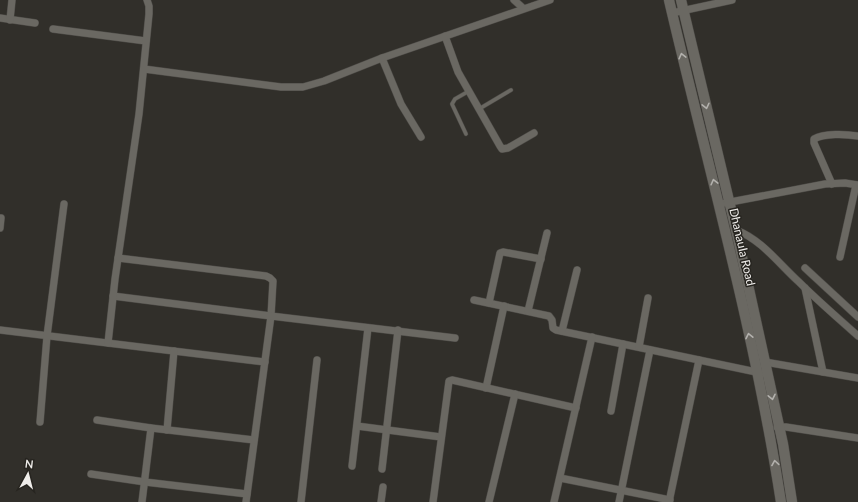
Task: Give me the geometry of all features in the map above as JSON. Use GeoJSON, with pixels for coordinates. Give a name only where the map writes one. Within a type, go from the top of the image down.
{"type":"FeatureCollection","features":[{"type":"Feature","properties":{"kind":"street"},"geometry":{"type":"LineString","coordinates":[[10,20],[12,0]]}},
{"type":"Feature","properties":{"kind":"street"},"geometry":{"type":"LineString","coordinates":[[108,343],[144,69],[150,6],[147,0]]}},
{"type":"Feature","properties":{"kind":"street"},"geometry":{"type":"LineString","coordinates":[[514,0],[523,8]]}},
{"type":"Feature","properties":{"kind":"street"},"geometry":{"type":"LineString","coordinates":[[144,69],[281,87],[303,87],[324,81],[382,58],[548,0]]}},
{"type":"Feature","properties":{"kind":"street","name":"Dhanaula Road"},"geometry":{"type":"LineString","coordinates":[[669,0],[724,203],[736,230],[779,427],[792,502]]}},
{"type":"Feature","properties":{"kind":"street","name":"Dhanaula Road"},"geometry":{"type":"LineString","coordinates":[[681,0],[724,203],[768,427],[781,502]]}},
{"type":"Feature","properties":{"kind":"street"},"geometry":{"type":"LineString","coordinates":[[672,13],[732,0]]}},
{"type":"Feature","properties":{"kind":"street"},"geometry":{"type":"LineString","coordinates":[[0,18],[35,23]]}},
{"type":"Feature","properties":{"kind":"street"},"geometry":{"type":"LineString","coordinates":[[53,29],[146,41]]}},
{"type":"Feature","properties":{"kind":"street"},"geometry":{"type":"LineString","coordinates":[[445,36],[458,72],[502,149],[508,148],[534,133]]}},
{"type":"Feature","properties":{"kind":"street"},"geometry":{"type":"LineString","coordinates":[[382,58],[401,104],[421,137]]}},
{"type":"Feature","properties":{"kind":"street"},"geometry":{"type":"LineString","coordinates":[[832,184],[814,143],[814,138],[818,136],[836,135],[858,136]]}},
{"type":"Feature","properties":{"kind":"street"},"geometry":{"type":"LineString","coordinates":[[724,203],[809,186],[845,183],[857,185],[840,257]]}},
{"type":"Feature","properties":{"kind":"street"},"geometry":{"type":"LineString","coordinates":[[40,422],[47,336],[64,204]]}},
{"type":"Feature","properties":{"kind":"street"},"geometry":{"type":"LineString","coordinates":[[0,228],[1,218]]}},
{"type":"Feature","properties":{"kind":"street"},"geometry":{"type":"LineString","coordinates":[[736,230],[755,240],[858,336]]}},
{"type":"Feature","properties":{"kind":"street"},"geometry":{"type":"LineString","coordinates":[[528,311],[547,233]]}},
{"type":"Feature","properties":{"kind":"street"},"geometry":{"type":"LineString","coordinates":[[489,303],[500,253],[503,252],[541,259]]}},
{"type":"Feature","properties":{"kind":"street"},"geometry":{"type":"LineString","coordinates":[[118,258],[266,276],[273,281],[274,286],[271,316],[246,502]]}},
{"type":"Feature","properties":{"kind":"street"},"geometry":{"type":"LineString","coordinates":[[805,268],[858,317]]}},
{"type":"Feature","properties":{"kind":"street"},"geometry":{"type":"LineString","coordinates":[[562,331],[577,270]]}},
{"type":"Feature","properties":{"kind":"street"},"geometry":{"type":"LineString","coordinates":[[805,288],[823,372]]}},
{"type":"Feature","properties":{"kind":"street"},"geometry":{"type":"LineString","coordinates":[[113,296],[455,338]]}},
{"type":"Feature","properties":{"kind":"street"},"geometry":{"type":"LineString","coordinates":[[639,348],[648,298]]}},
{"type":"Feature","properties":{"kind":"street"},"geometry":{"type":"LineString","coordinates":[[474,300],[550,317],[553,321],[553,328],[562,331],[767,374]]}},
{"type":"Feature","properties":{"kind":"street"},"geometry":{"type":"LineString","coordinates":[[486,388],[504,306]]}},
{"type":"Feature","properties":{"kind":"street"},"geometry":{"type":"LineString","coordinates":[[352,466],[368,328]]}},
{"type":"Feature","properties":{"kind":"street"},"geometry":{"type":"LineString","coordinates":[[0,330],[265,362]]}},
{"type":"Feature","properties":{"kind":"street"},"geometry":{"type":"LineString","coordinates":[[382,469],[398,330]]}},
{"type":"Feature","properties":{"kind":"street"},"geometry":{"type":"LineString","coordinates":[[554,502],[592,337]]}},
{"type":"Feature","properties":{"kind":"street"},"geometry":{"type":"LineString","coordinates":[[611,411],[623,344]]}},
{"type":"Feature","properties":{"kind":"street"},"geometry":{"type":"LineString","coordinates":[[619,502],[650,350]]}},
{"type":"Feature","properties":{"kind":"street"},"geometry":{"type":"LineString","coordinates":[[167,430],[174,351]]}},
{"type":"Feature","properties":{"kind":"street"},"geometry":{"type":"LineString","coordinates":[[301,502],[317,360]]}},
{"type":"Feature","properties":{"kind":"street"},"geometry":{"type":"LineString","coordinates":[[560,478],[669,501],[699,360]]}},
{"type":"Feature","properties":{"kind":"street"},"geometry":{"type":"LineString","coordinates":[[765,362],[858,378]]}},
{"type":"Feature","properties":{"kind":"street"},"geometry":{"type":"LineString","coordinates":[[432,502],[449,381],[452,380],[576,408]]}},
{"type":"Feature","properties":{"kind":"street"},"geometry":{"type":"LineString","coordinates":[[489,502],[515,394]]}},
{"type":"Feature","properties":{"kind":"street"},"geometry":{"type":"LineString","coordinates":[[97,420],[254,440]]}},
{"type":"Feature","properties":{"kind":"street"},"geometry":{"type":"LineString","coordinates":[[357,426],[441,437]]}},
{"type":"Feature","properties":{"kind":"street"},"geometry":{"type":"LineString","coordinates":[[768,427],[779,427],[858,438]]}},
{"type":"Feature","properties":{"kind":"street"},"geometry":{"type":"LineString","coordinates":[[142,502],[151,428]]}},
{"type":"Feature","properties":{"kind":"street"},"geometry":{"type":"LineString","coordinates":[[91,474],[247,494]]}},
{"type":"Feature","properties":{"kind":"street"},"geometry":{"type":"LineString","coordinates":[[381,502],[383,487]]}},
{"type":"Feature","properties":{"kind":"lane"},"geometry":{"type":"LineString","coordinates":[[479,109],[511,90]]}},
{"type":"Feature","properties":{"kind":"lane"},"geometry":{"type":"LineString","coordinates":[[466,134],[452,104],[455,99],[469,91]]}}]}
